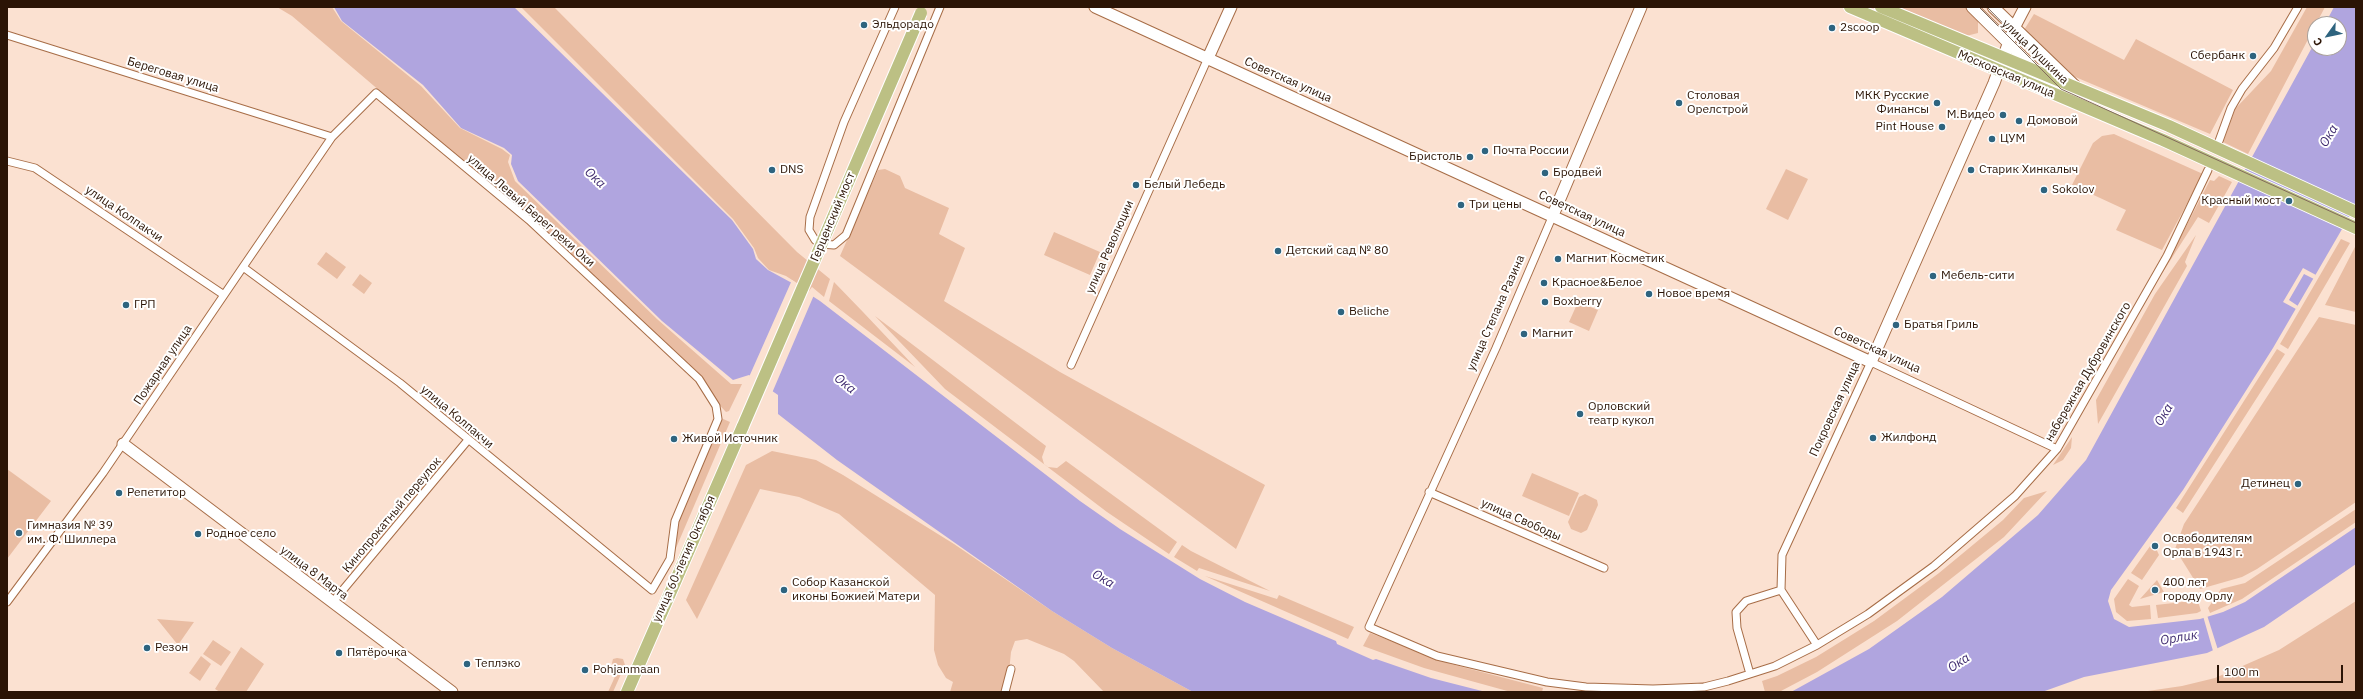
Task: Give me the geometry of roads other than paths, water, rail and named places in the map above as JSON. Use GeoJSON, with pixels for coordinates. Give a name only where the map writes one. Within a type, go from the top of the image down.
{"type":"FeatureCollection","features":[{"type":"Feature","properties":{"kind":"main road","name":"Московская улица"},"geometry":{"type":"LineString","coordinates":[[1850,7],[2163,140],[2356,228]]}},
{"type":"Feature","properties":{"kind":"main road","name":"Московская улица"},"geometry":{"type":"LineString","coordinates":[[1881,7],[2169,126],[2356,212]]}},
{"type":"Feature","properties":{"kind":"main road","name":"Герценский мост"},"geometry":{"type":"LineString","coordinates":[[743,426],[923,8]]}},
{"type":"Feature","properties":{"kind":"main road","name":"улица 60-летия Октября"},"geometry":{"type":"LineString","coordinates":[[627,692],[743,426]]}},
{"type":"Feature","properties":{"kind":"street"},"geometry":{"type":"LineString","coordinates":[[896,7],[844,122],[810,217],[809,230],[815,240],[821,244],[834,246],[846,235],[924,49],[940,7]]}},
{"type":"Feature","properties":{"kind":"street","name":"Советская улица"},"geometry":{"type":"LineString","coordinates":[[1095,7],[1553,215],[2057,449]]}},
{"type":"Feature","properties":{"kind":"street","name":"улица Революции"},"geometry":{"type":"LineString","coordinates":[[1071,365],[1231,7]]}},
{"type":"Feature","properties":{"kind":"street","name":"улица Степана Разина"},"geometry":{"type":"LineString","coordinates":[[1369,626],[1496,348],[1641,7]]}},
{"type":"Feature","properties":{"kind":"street","name":"улица Пушкина"},"geometry":{"type":"LineString","coordinates":[[1972,7],[2008,45],[2064,98]]}},
{"type":"Feature","properties":{"kind":"street","name":"улица Пушкина"},"geometry":{"type":"LineString","coordinates":[[1993,7],[2075,86]]}},
{"type":"Feature","properties":{"kind":"street","name":"Покровская улица"},"geometry":{"type":"LineString","coordinates":[[1781,590],[1782,555],[1871,362],[1998,70],[2014,28],[2025,7]]}},
{"type":"Feature","properties":{"kind":"street"},"geometry":{"type":"LineString","coordinates":[[2219,140],[2231,108],[2242,90],[2274,48],[2298,7]]}},
{"type":"Feature","properties":{"kind":"street","name":"Береговая улица"},"geometry":{"type":"LineString","coordinates":[[7,35],[332,137]]}},
{"type":"Feature","properties":{"kind":"street","name":"улица Левый Берег реки Оки"},"geometry":{"type":"LineString","coordinates":[[332,137],[376,93],[529,220],[699,380],[716,406],[718,419],[675,521],[670,558],[652,590]]}},
{"type":"Feature","properties":{"kind":"street","name":"Пожарная улица"},"geometry":{"type":"LineString","coordinates":[[7,602],[123,444],[332,137]]}},
{"type":"Feature","properties":{"kind":"street","name":"улица Колпакчи"},"geometry":{"type":"LineString","coordinates":[[7,161],[35,168],[224,295]]}},
{"type":"Feature","properties":{"kind":"street","name":"набережная Дубровинского"},"geometry":{"type":"LineString","coordinates":[[1369,626],[1437,656],[1501,672],[1586,688],[1653,689],[1704,687],[1775,666],[1817,645],[1868,614],[1934,566],[2015,496],[2057,449],[2167,256],[2208,170]]}},
{"type":"Feature","properties":{"kind":"street","name":"улица Колпакчи"},"geometry":{"type":"LineString","coordinates":[[243,267],[400,383],[652,590]]}},
{"type":"Feature","properties":{"kind":"street","name":"Кинопрокатный переулок"},"geometry":{"type":"LineString","coordinates":[[332,603],[468,440]]}},
{"type":"Feature","properties":{"kind":"street","name":"улица 8 Марта"},"geometry":{"type":"LineString","coordinates":[[123,444],[452,692]]}},
{"type":"Feature","properties":{"kind":"street","name":"улица Свободы"},"geometry":{"type":"LineString","coordinates":[[1429,492],[1604,568]]}},
{"type":"Feature","properties":{"kind":"street"},"geometry":{"type":"LineString","coordinates":[[1750,674],[1737,628],[1736,612],[1746,601],[1781,590],[1817,645]]}},
{"type":"Feature","properties":{"kind":"street"},"geometry":{"type":"LineString","coordinates":[[1005,692],[1010,669]]}},
{"type":"Feature","properties":{"kind":"water","name":"Ока"},"geometry":{"type":"Polygon","coordinates":[[[334,7],[514,7],[732,220],[753,249],[756,259],[768,270],[820,301],[1080,501],[1120,529],[1200,579],[1245,602],[1336,641],[1337,644],[1373,660],[1376,659],[1431,678],[1486,692],[1193,692],[1112,648],[1052,611],[837,460],[778,414],[778,395],[749,375],[733,380],[662,321],[518,181],[511,164],[512,155],[504,148],[461,128],[423,85],[342,21],[334,7]]]}},
{"type":"Feature","properties":{"kind":"water"},"geometry":{"type":"Polygon","coordinates":[[[2334,7],[2356,7],[2356,205],[2273,348],[2183,490],[2111,590],[2108,601],[2114,619],[2129,627],[2200,619],[2223,612],[2245,602],[2356,527],[2356,564],[2264,627],[2207,653],[2084,677],[2042,692],[1791,692],[1869,649],[1942,597],[2038,515],[2086,460],[2307,56],[2347,56],[2347,16],[2329,16],[2334,7]]]}},
{"type":"Feature","properties":{"kind":"tram line"},"geometry":{"type":"LineString","coordinates":[[1979,7],[2061,89],[2356,223]]}},
{"type":"Feature","properties":{"kind":"tram line"},"geometry":{"type":"LineString","coordinates":[[1987,7],[2029,50]]}},
{"type":"Feature","properties":{"kind":"place","name":"Эльдорадо"},"geometry":{"type":"Point","coordinates":[864,25]}},
{"type":"Feature","properties":{"kind":"place","name":"2scoop"},"geometry":{"type":"Point","coordinates":[1832,28]}},
{"type":"Feature","properties":{"kind":"place","name":"Сбербанк"},"geometry":{"type":"Point","coordinates":[2253,56]}},
{"type":"Feature","properties":{"kind":"place","name":"Столовая Орелстрой"},"geometry":{"type":"Point","coordinates":[1679,103]}},
{"type":"Feature","properties":{"kind":"place","name":"МКК Русские Финансы"},"geometry":{"type":"Point","coordinates":[1937,103]}},
{"type":"Feature","properties":{"kind":"place","name":"М.Видео"},"geometry":{"type":"Point","coordinates":[2003,115]}},
{"type":"Feature","properties":{"kind":"place","name":"Домовой"},"geometry":{"type":"Point","coordinates":[2019,121]}},
{"type":"Feature","properties":{"kind":"place","name":"Pint House"},"geometry":{"type":"Point","coordinates":[1942,127]}},
{"type":"Feature","properties":{"kind":"place","name":"ЦУМ"},"geometry":{"type":"Point","coordinates":[1992,139]}},
{"type":"Feature","properties":{"kind":"place","name":"Почта России"},"geometry":{"type":"Point","coordinates":[1485,151]}},
{"type":"Feature","properties":{"kind":"place","name":"Бристоль"},"geometry":{"type":"Point","coordinates":[1470,157]}},
{"type":"Feature","properties":{"kind":"place","name":"DNS"},"geometry":{"type":"Point","coordinates":[772,170]}},
{"type":"Feature","properties":{"kind":"place","name":"Старик Хинкалыч"},"geometry":{"type":"Point","coordinates":[1971,170]}},
{"type":"Feature","properties":{"kind":"place","name":"Бродвей"},"geometry":{"type":"Point","coordinates":[1545,173]}},
{"type":"Feature","properties":{"kind":"place","name":"Белый Лебедь"},"geometry":{"type":"Point","coordinates":[1136,185]}},
{"type":"Feature","properties":{"kind":"place","name":"Sokolov"},"geometry":{"type":"Point","coordinates":[2044,190]}},
{"type":"Feature","properties":{"kind":"place","name":"Красный мост"},"geometry":{"type":"Point","coordinates":[2289,201]}},
{"type":"Feature","properties":{"kind":"place","name":"Три цены"},"geometry":{"type":"Point","coordinates":[1461,205]}},
{"type":"Feature","properties":{"kind":"place","name":"Детский сад № 80"},"geometry":{"type":"Point","coordinates":[1278,251]}},
{"type":"Feature","properties":{"kind":"place","name":"Магнит Косметик"},"geometry":{"type":"Point","coordinates":[1558,259]}},
{"type":"Feature","properties":{"kind":"place","name":"Мебель-сити"},"geometry":{"type":"Point","coordinates":[1933,276]}},
{"type":"Feature","properties":{"kind":"place","name":"Красное&Белое"},"geometry":{"type":"Point","coordinates":[1544,283]}},
{"type":"Feature","properties":{"kind":"place","name":"Новое время"},"geometry":{"type":"Point","coordinates":[1649,294]}},
{"type":"Feature","properties":{"kind":"place","name":"Boxberry"},"geometry":{"type":"Point","coordinates":[1545,302]}},
{"type":"Feature","properties":{"kind":"place","name":"ГРП"},"geometry":{"type":"Point","coordinates":[126,305]}},
{"type":"Feature","properties":{"kind":"place","name":"Beliche"},"geometry":{"type":"Point","coordinates":[1341,312]}},
{"type":"Feature","properties":{"kind":"place","name":"Братья Гриль"},"geometry":{"type":"Point","coordinates":[1896,325]}},
{"type":"Feature","properties":{"kind":"place","name":"Магнит"},"geometry":{"type":"Point","coordinates":[1524,334]}},
{"type":"Feature","properties":{"kind":"place","name":"Орловский театр кукол"},"geometry":{"type":"Point","coordinates":[1580,414]}},
{"type":"Feature","properties":{"kind":"place","name":"Жилфонд"},"geometry":{"type":"Point","coordinates":[1873,438]}},
{"type":"Feature","properties":{"kind":"place","name":"Живой Источник"},"geometry":{"type":"Point","coordinates":[674,439]}},
{"type":"Feature","properties":{"kind":"place","name":"Детинец"},"geometry":{"type":"Point","coordinates":[2298,484]}},
{"type":"Feature","properties":{"kind":"place","name":"Репетитор"},"geometry":{"type":"Point","coordinates":[119,493]}},
{"type":"Feature","properties":{"kind":"place","name":"Гимназия № 39 им. Ф. Шиллера"},"geometry":{"type":"Point","coordinates":[19,533]}},
{"type":"Feature","properties":{"kind":"place","name":"Родное село"},"geometry":{"type":"Point","coordinates":[198,534]}},
{"type":"Feature","properties":{"kind":"place","name":"Освободителям Орла в 1943 г."},"geometry":{"type":"Point","coordinates":[2155,546]}},
{"type":"Feature","properties":{"kind":"place","name":"Собор Казанской иконы Божией Матери"},"geometry":{"type":"Point","coordinates":[784,590]}},
{"type":"Feature","properties":{"kind":"place","name":"400 лет городу Орлу"},"geometry":{"type":"Point","coordinates":[2155,590]}},
{"type":"Feature","properties":{"kind":"place","name":"Резон"},"geometry":{"type":"Point","coordinates":[147,648]}},
{"type":"Feature","properties":{"kind":"place","name":"Пятёрочка"},"geometry":{"type":"Point","coordinates":[339,653]}},
{"type":"Feature","properties":{"kind":"place","name":"Теплэко"},"geometry":{"type":"Point","coordinates":[467,664]}},
{"type":"Feature","properties":{"kind":"place","name":"Pohjanmaan"},"geometry":{"type":"Point","coordinates":[585,670]}},
{"type":"Feature","properties":{"kind":"water label","name":"Орлик"},"geometry":{"type":"Point","coordinates":[2179,638]}}]}
